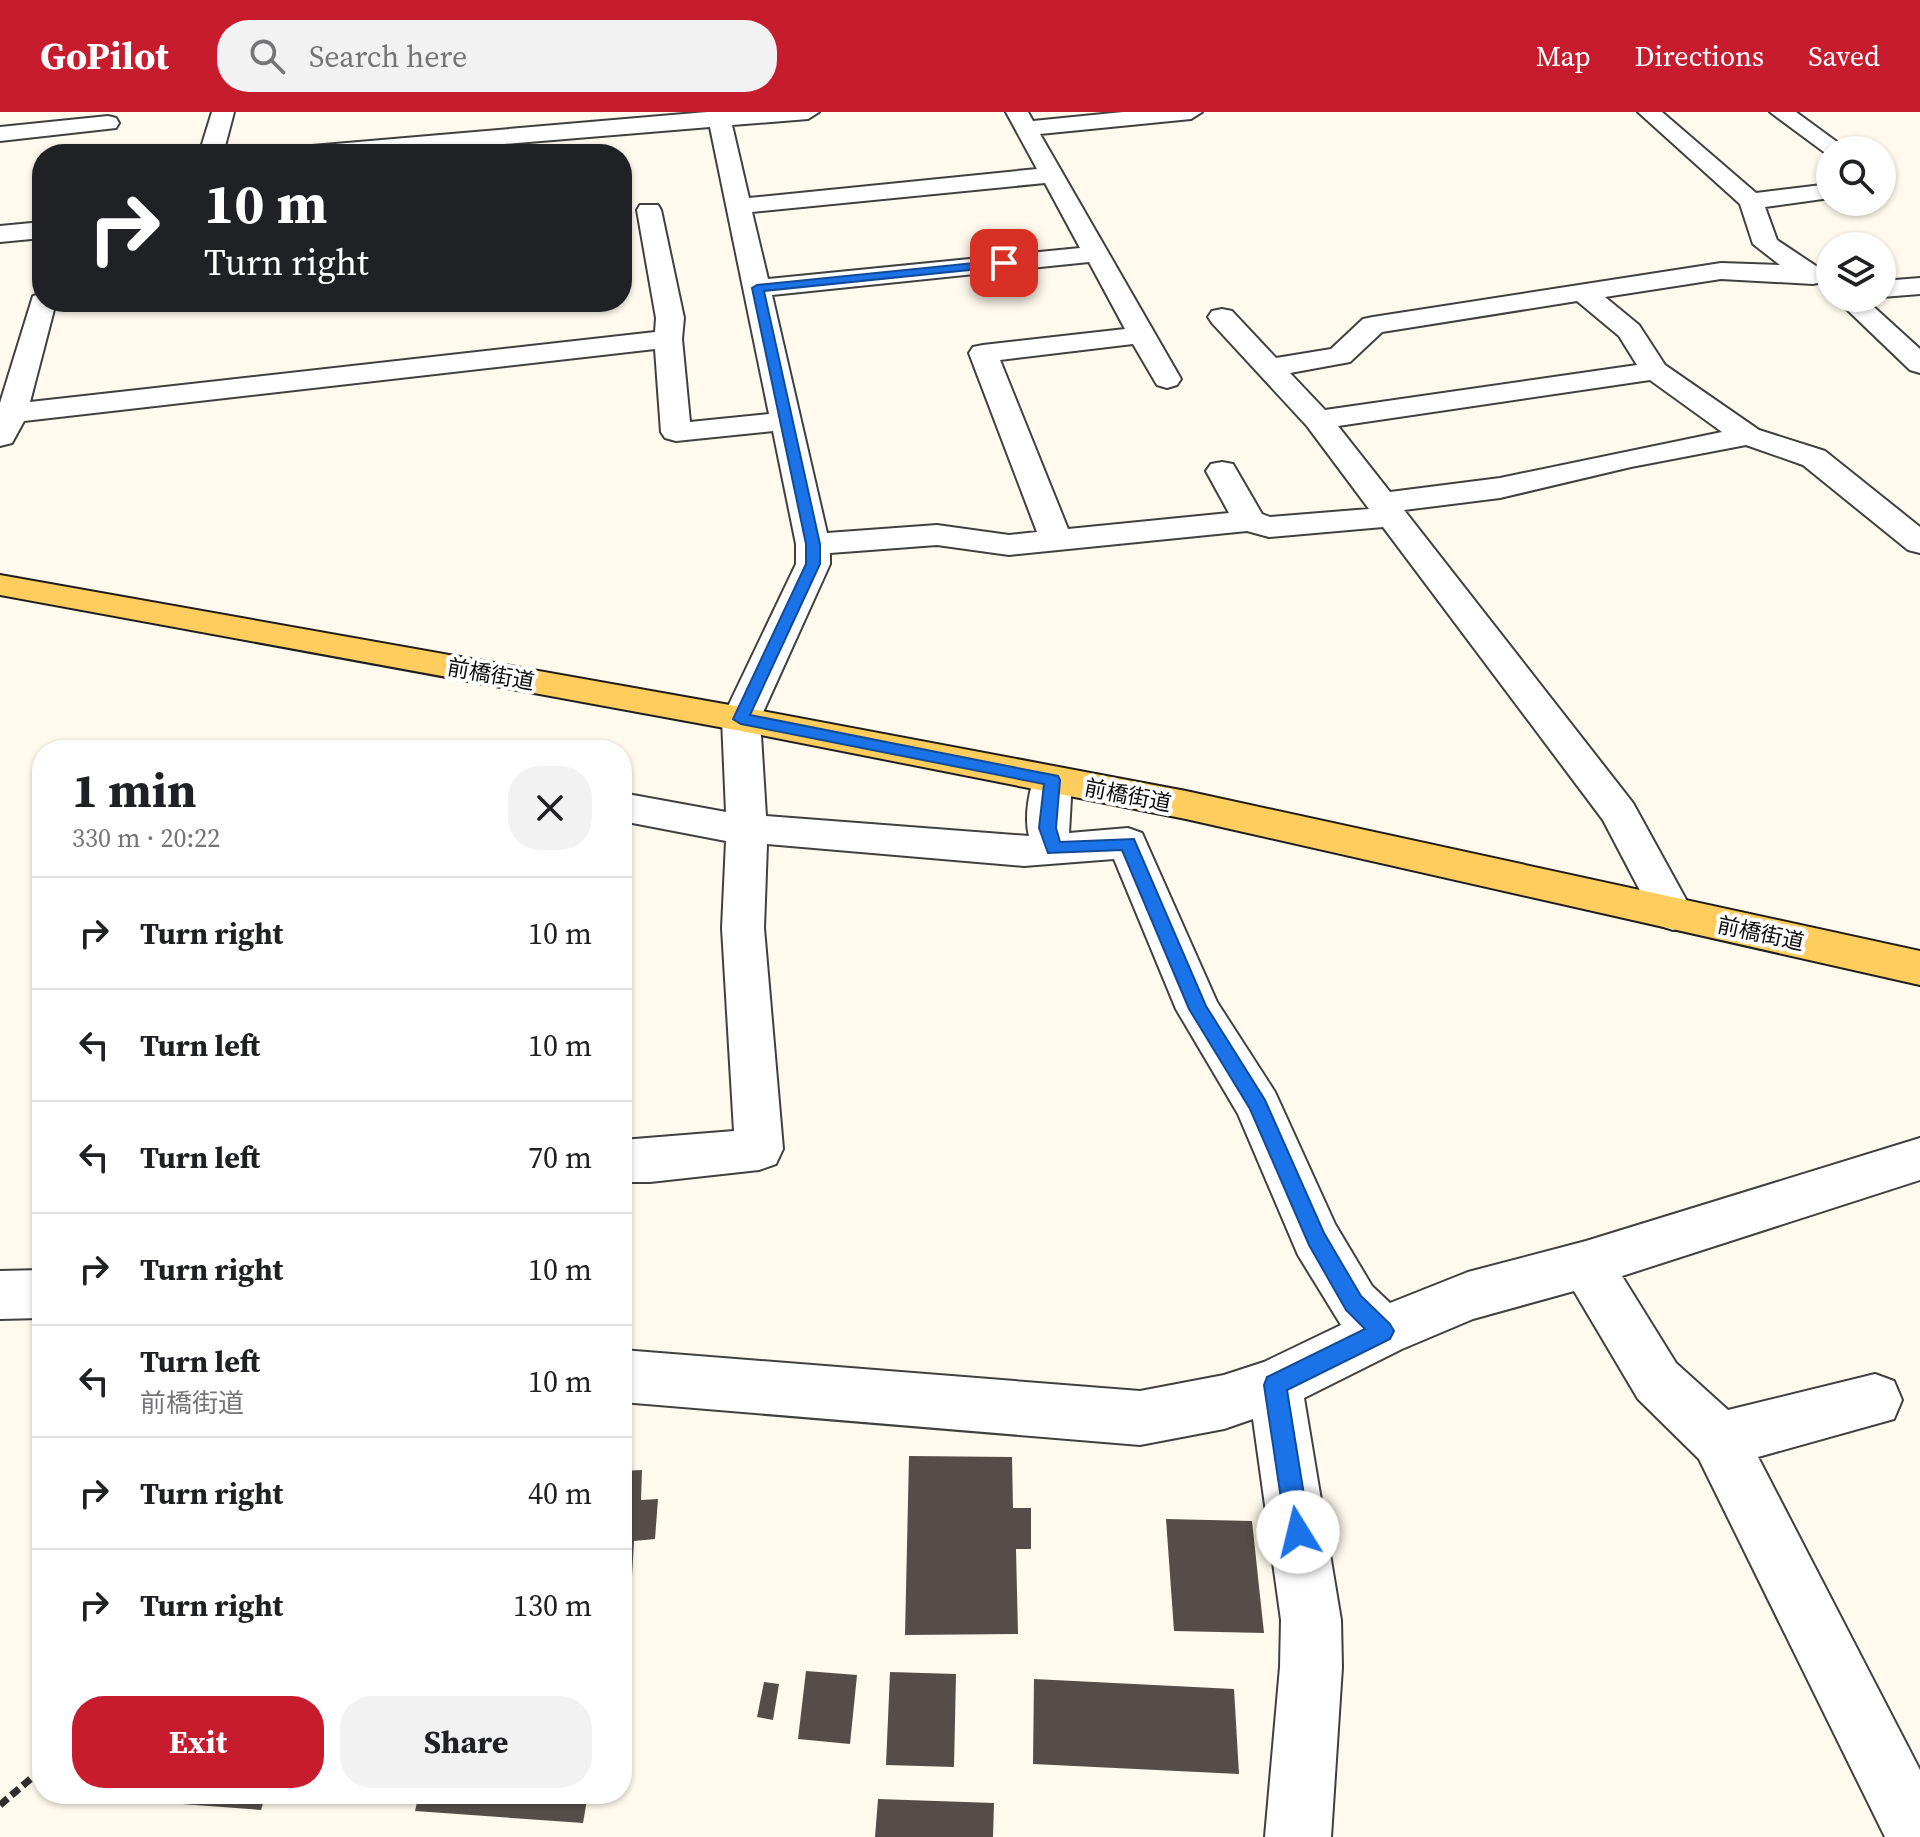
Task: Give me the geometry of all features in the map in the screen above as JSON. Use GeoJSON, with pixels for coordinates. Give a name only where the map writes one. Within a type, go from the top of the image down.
{"type":"FeatureCollection","features":[{"type":"Feature","properties":{"kind":"main road","name":"前橋街道"},"geometry":{"type":"LineString","coordinates":[[0,585],[741,719],[1186,805],[1920,968]]}},
{"type":"Feature","properties":{"kind":"street"},"geometry":{"type":"LineString","coordinates":[[214,144],[223,112]]}},
{"type":"Feature","properties":{"kind":"street"},"geometry":{"type":"LineString","coordinates":[[407,144],[719,115],[808,112]]}},
{"type":"Feature","properties":{"kind":"street"},"geometry":{"type":"LineString","coordinates":[[1167,379],[1022,120],[1191,112]]}},
{"type":"Feature","properties":{"kind":"street"},"geometry":{"type":"LineString","coordinates":[[1649,112],[1751,201],[1766,244],[1816,277]]}},
{"type":"Feature","properties":{"kind":"street"},"geometry":{"type":"LineString","coordinates":[[1781,112],[1816,136]]}},
{"type":"Feature","properties":{"kind":"street"},"geometry":{"type":"LineString","coordinates":[[632,1161],[759,1149],[743,928],[747,828],[741,719],[813,564],[813,544],[719,115]]}},
{"type":"Feature","properties":{"kind":"street"},"geometry":{"type":"LineString","coordinates":[[0,134],[106,126]]}},
{"type":"Feature","properties":{"kind":"street"},"geometry":{"type":"LineString","coordinates":[[740,206],[1053,175]]}},
{"type":"Feature","properties":{"kind":"street"},"geometry":{"type":"LineString","coordinates":[[1751,201],[1816,193]]}},
{"type":"Feature","properties":{"kind":"street"},"geometry":{"type":"LineString","coordinates":[[649,210],[670,318],[668,339],[676,432],[785,421]]}},
{"type":"Feature","properties":{"kind":"street"},"geometry":{"type":"LineString","coordinates":[[0,234],[32,231]]}},
{"type":"Feature","properties":{"kind":"street"},"geometry":{"type":"LineString","coordinates":[[757,288],[1096,254]]}},
{"type":"Feature","properties":{"kind":"street"},"geometry":{"type":"LineString","coordinates":[[1271,367],[1340,356],[1373,325],[1721,271],[1816,280]]}},
{"type":"Feature","properties":{"kind":"street"},"geometry":{"type":"LineString","coordinates":[[1896,288],[1920,286]]}},
{"type":"Feature","properties":{"kind":"street"},"geometry":{"type":"LineString","coordinates":[[1582,292],[1629,331],[1655,371],[1748,436],[1814,458],[1920,543]]}},
{"type":"Feature","properties":{"kind":"street"},"geometry":{"type":"LineString","coordinates":[[1863,312],[1920,364]]}},
{"type":"Feature","properties":{"kind":"street"},"geometry":{"type":"LineString","coordinates":[[32,314],[6,426],[521,353],[668,339]]}},
{"type":"Feature","properties":{"kind":"street"},"geometry":{"type":"LineString","coordinates":[[1222,317],[1318,420],[1619,813],[1673,914]]}},
{"type":"Feature","properties":{"kind":"street"},"geometry":{"type":"LineString","coordinates":[[1056,540],[983,353],[1142,335]]}},
{"type":"Feature","properties":{"kind":"street"},"geometry":{"type":"LineString","coordinates":[[1318,420],[1655,371]]}},
{"type":"Feature","properties":{"kind":"street"},"geometry":{"type":"LineString","coordinates":[[813,544],[937,535],[1009,545],[1249,521],[1269,527],[1387,510],[1748,436]]}},
{"type":"Feature","properties":{"kind":"street"},"geometry":{"type":"LineString","coordinates":[[1222,471],[1249,521]]}},
{"type":"Feature","properties":{"kind":"street"},"geometry":{"type":"LineString","coordinates":[[1052,780],[1047,828],[1054,849]]}},
{"type":"Feature","properties":{"kind":"street"},"geometry":{"type":"LineString","coordinates":[[632,809],[718,826],[1009,850],[1128,843],[1198,1009],[1258,1106],[1316,1239],[1354,1303],[1383,1331]]}},
{"type":"Feature","properties":{"kind":"street"},"geometry":{"type":"LineString","coordinates":[[632,1377],[1140,1418],[1224,1402],[1275,1385],[1383,1331],[1468,1296],[1586,1264],[1920,1159]]}},
{"type":"Feature","properties":{"kind":"street"},"geometry":{"type":"LineString","coordinates":[[1586,1264],[1657,1381],[1719,1440],[1909,1816]]}},
{"type":"Feature","properties":{"kind":"street"},"geometry":{"type":"LineString","coordinates":[[0,1295],[32,1294]]}},
{"type":"Feature","properties":{"kind":"street"},"geometry":{"type":"LineString","coordinates":[[1275,1385],[1311,1620],[1311,1667],[1298,1837]]}},
{"type":"Feature","properties":{"kind":"street"},"geometry":{"type":"LineString","coordinates":[[1719,1440],[1875,1400]]}},
{"type":"Feature","properties":{"kind":"path"},"geometry":{"type":"LineString","coordinates":[[0,1805],[32,1778]]}},
{"type":"Feature","properties":{"kind":"building"},"geometry":{"type":"Polygon","coordinates":[[[909,1456],[1012,1457],[1013,1508],[1031,1508],[1031,1549],[1016,1549],[1018,1634],[905,1635],[909,1456]]]}},
{"type":"Feature","properties":{"kind":"building"},"geometry":{"type":"Polygon","coordinates":[[[632,1470],[642,1470],[641,1500],[658,1499],[655,1539],[634,1541],[632,1576],[632,1470]]]}},
{"type":"Feature","properties":{"kind":"building"},"geometry":{"type":"Polygon","coordinates":[[[1166,1519],[1252,1521],[1264,1633],[1174,1631],[1166,1519]]]}},
{"type":"Feature","properties":{"kind":"building"},"geometry":{"type":"Polygon","coordinates":[[[806,1671],[857,1675],[850,1744],[798,1739],[806,1671]]]}},
{"type":"Feature","properties":{"kind":"building"},"geometry":{"type":"Polygon","coordinates":[[[890,1672],[956,1674],[954,1767],[886,1765],[890,1672]]]}},
{"type":"Feature","properties":{"kind":"building"},"geometry":{"type":"Polygon","coordinates":[[[1034,1679],[1234,1689],[1239,1774],[1033,1764],[1034,1679]]]}},
{"type":"Feature","properties":{"kind":"building"},"geometry":{"type":"Polygon","coordinates":[[[764,1682],[779,1684],[773,1720],[757,1717],[764,1682]]]}},
{"type":"Feature","properties":{"kind":"building"},"geometry":{"type":"Polygon","coordinates":[[[878,1799],[994,1803],[993,1837],[875,1837],[878,1799]]]}},
{"type":"Feature","properties":{"kind":"building"},"geometry":{"type":"Polygon","coordinates":[[[182,1804],[263,1804],[261,1810],[182,1804]]]}},
{"type":"Feature","properties":{"kind":"building"},"geometry":{"type":"Polygon","coordinates":[[[417,1804],[586,1804],[583,1823],[415,1811],[417,1804]]]}},
{"type":"Feature","properties":{"kind":"route"},"geometry":{"type":"LineString","coordinates":[[1004,263],[757,288],[813,544],[813,564],[741,719],[1052,780],[1047,828],[1054,849],[1128,843],[1198,1009],[1258,1106],[1316,1239],[1354,1303],[1383,1331],[1275,1385],[1298,1532]]}}]}
